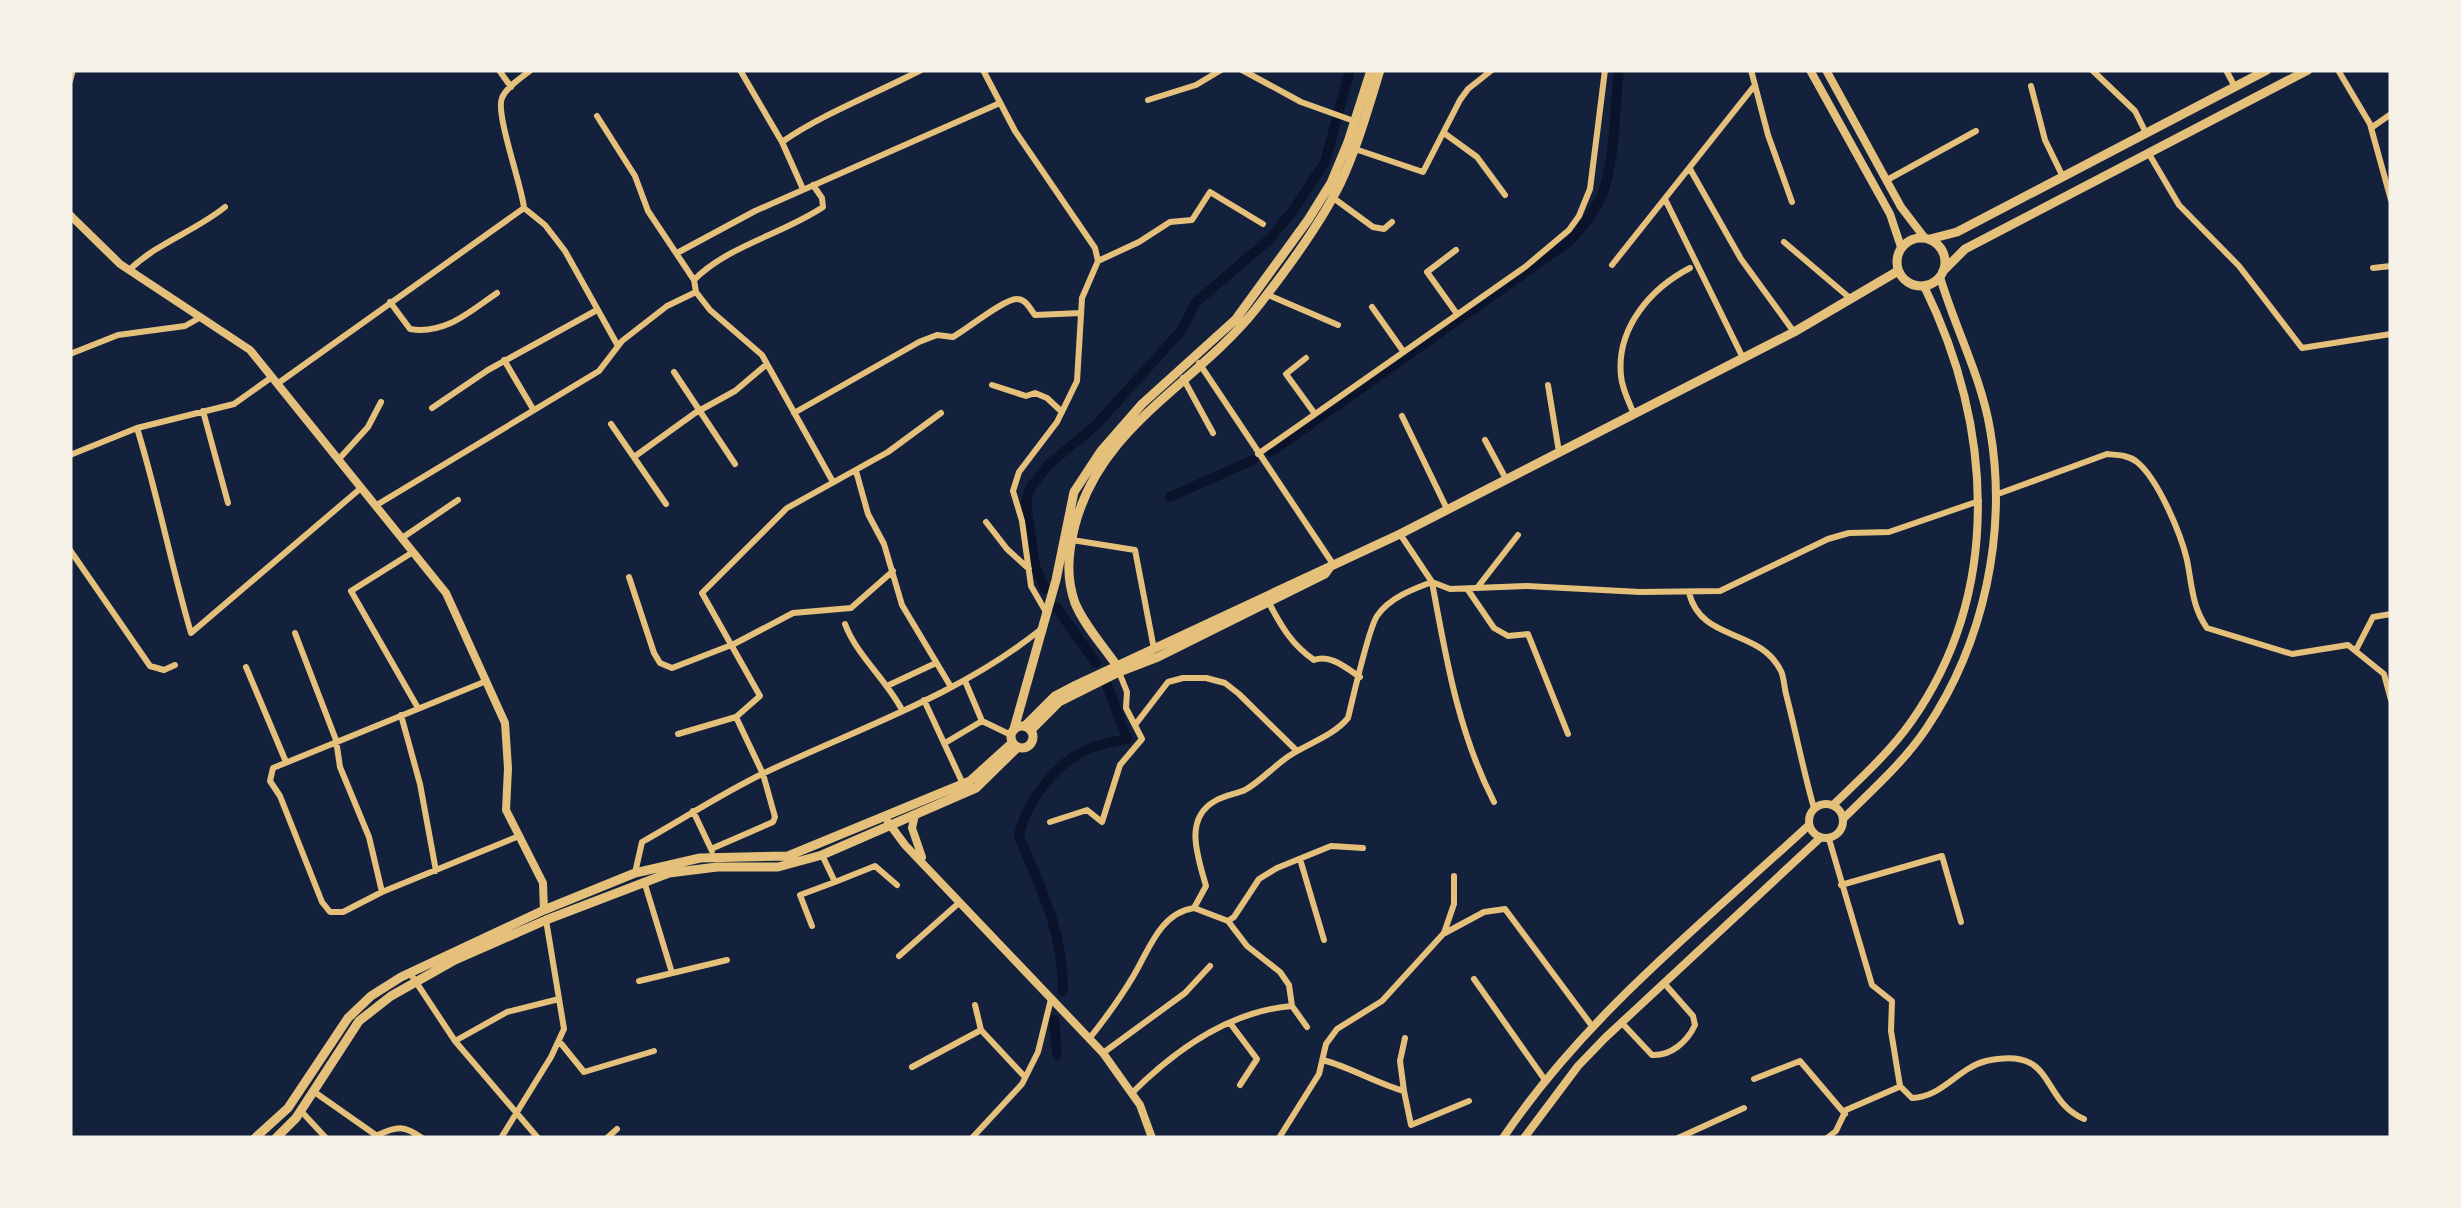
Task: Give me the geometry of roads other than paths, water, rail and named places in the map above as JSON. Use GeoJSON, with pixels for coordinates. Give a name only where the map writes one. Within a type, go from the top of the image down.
{"type":"FeatureCollection","features":[{"type":"Feature","properties":{"kind":"main road"},"geometry":{"type":"LineString","coordinates":[[255,1138],[288,1108],[348,1018],[371,996],[635,873],[666,864],[714,858],[788,856],[916,815],[976,788],[1018,735],[1074,492],[1101,451],[1142,404],[1225,331],[1308,220],[1331,182],[1371,70]]}},
{"type":"Feature","properties":{"kind":"main road"},"geometry":{"type":"LineString","coordinates":[[1118,669],[1077,608],[1067,576],[1082,496],[1108,456],[1149,410],[1196,360],[1231,337],[1266,294],[1332,197],[1355,149],[1380,70]]}},
{"type":"Feature","properties":{"kind":"main road"},"geometry":{"type":"LineString","coordinates":[[2267,70],[1956,232],[1911,239],[1896,258],[1898,271],[1911,284],[1924,286],[1942,274],[1965,248],[2308,70]]}},
{"type":"Feature","properties":{"kind":"main road"},"geometry":{"type":"LineString","coordinates":[[1927,238],[1943,252],[1942,274]]}},
{"type":"Feature","properties":{"kind":"main road"},"geometry":{"type":"LineString","coordinates":[[545,915],[714,858],[778,866],[822,855],[990,766],[1056,696],[1322,567],[1400,534],[1794,332],[1898,271]]}},
{"type":"Feature","properties":{"kind":"main road"},"geometry":{"type":"LineString","coordinates":[[1118,669],[1158,657],[1326,574],[1332,566]]}},
{"type":"Feature","properties":{"kind":"main road"},"geometry":{"type":"LineString","coordinates":[[277,1138],[360,1022],[412,977]]}},
{"type":"Feature","properties":{"kind":"street"},"geometry":{"type":"LineString","coordinates":[[70,82],[74,70]]}},
{"type":"Feature","properties":{"kind":"street"},"geometry":{"type":"LineString","coordinates":[[499,70],[511,87]]}},
{"type":"Feature","properties":{"kind":"street"},"geometry":{"type":"LineString","coordinates":[[531,70],[502,95],[499,109],[524,208],[545,225],[564,251],[619,347]]}},
{"type":"Feature","properties":{"kind":"street"},"geometry":{"type":"LineString","coordinates":[[740,70],[782,142],[803,189]]}},
{"type":"Feature","properties":{"kind":"street"},"geometry":{"type":"LineString","coordinates":[[782,142],[806,126],[921,70]]}},
{"type":"Feature","properties":{"kind":"street"},"geometry":{"type":"LineString","coordinates":[[982,70],[1015,131],[1095,248],[1098,261],[1081,313],[1077,381],[1058,422],[1019,472],[1013,491],[1022,521],[1031,586],[1046,612]]}},
{"type":"Feature","properties":{"kind":"street"},"geometry":{"type":"LineString","coordinates":[[1148,100],[1196,85],[1222,70]]}},
{"type":"Feature","properties":{"kind":"street"},"geometry":{"type":"LineString","coordinates":[[1242,70],[1316,108],[1355,121]]}},
{"type":"Feature","properties":{"kind":"street"},"geometry":{"type":"LineString","coordinates":[[1355,149],[1423,172],[1468,89],[1492,70]]}},
{"type":"Feature","properties":{"kind":"street"},"geometry":{"type":"LineString","coordinates":[[1258,454],[1525,267],[1569,230],[1587,201],[1596,162],[1605,70]]}},
{"type":"Feature","properties":{"kind":"street"},"geometry":{"type":"LineString","coordinates":[[1751,70],[1768,135],[1792,202]]}},
{"type":"Feature","properties":{"kind":"street"},"geometry":{"type":"LineString","coordinates":[[1810,70],[1890,214],[1901,247]]}},
{"type":"Feature","properties":{"kind":"street"},"geometry":{"type":"LineString","coordinates":[[1826,70],[1887,180],[1927,238]]}},
{"type":"Feature","properties":{"kind":"street"},"geometry":{"type":"LineString","coordinates":[[2092,70],[2135,111],[2146,133]]}},
{"type":"Feature","properties":{"kind":"street"},"geometry":{"type":"LineString","coordinates":[[2226,70],[2235,87]]}},
{"type":"Feature","properties":{"kind":"street"},"geometry":{"type":"LineString","coordinates":[[2338,70],[2371,128],[2391,200]]}},
{"type":"Feature","properties":{"kind":"street"},"geometry":{"type":"LineString","coordinates":[[1612,265],[1755,85]]}},
{"type":"Feature","properties":{"kind":"street"},"geometry":{"type":"LineString","coordinates":[[2030,86],[2045,140],[2063,176]]}},
{"type":"Feature","properties":{"kind":"street"},"geometry":{"type":"LineString","coordinates":[[677,253],[803,189],[1000,103]]}},
{"type":"Feature","properties":{"kind":"street"},"geometry":{"type":"LineString","coordinates":[[2371,128],[2391,114]]}},
{"type":"Feature","properties":{"kind":"street"},"geometry":{"type":"LineString","coordinates":[[597,116],[634,176],[648,211],[694,280],[696,292],[710,310],[762,355],[834,482]]}},
{"type":"Feature","properties":{"kind":"street"},"geometry":{"type":"LineString","coordinates":[[1887,180],[1976,131]]}},
{"type":"Feature","properties":{"kind":"street"},"geometry":{"type":"LineString","coordinates":[[1444,133],[1478,157],[1506,195]]}},
{"type":"Feature","properties":{"kind":"street"},"geometry":{"type":"LineString","coordinates":[[2148,153],[2179,205],[2239,266],[2302,348],[2391,334]]}},
{"type":"Feature","properties":{"kind":"street"},"geometry":{"type":"LineString","coordinates":[[1689,168],[1741,259],[1794,332]]}},
{"type":"Feature","properties":{"kind":"street"},"geometry":{"type":"LineString","coordinates":[[694,280],[723,256],[745,249],[823,208],[822,198],[813,185]]}},
{"type":"Feature","properties":{"kind":"street"},"geometry":{"type":"LineString","coordinates":[[1098,261],[1140,242],[1170,222],[1192,220],[1210,192],[1263,224]]}},
{"type":"Feature","properties":{"kind":"street"},"geometry":{"type":"LineString","coordinates":[[1332,197],[1373,227],[1384,229],[1392,222]]}},
{"type":"Feature","properties":{"kind":"street"},"geometry":{"type":"LineString","coordinates":[[1665,199],[1742,358]]}},
{"type":"Feature","properties":{"kind":"street"},"geometry":{"type":"LineString","coordinates":[[129,270],[162,242],[208,220],[225,207]]}},
{"type":"Feature","properties":{"kind":"street"},"geometry":{"type":"LineString","coordinates":[[70,455],[137,428],[234,404],[274,381],[524,208]]}},
{"type":"Feature","properties":{"kind":"street"},"geometry":{"type":"LineString","coordinates":[[70,215],[129,270],[250,350],[446,592],[506,723],[506,810],[543,883],[564,1029],[501,1138]]}},
{"type":"Feature","properties":{"kind":"street"},"geometry":{"type":"LineString","coordinates":[[1784,242],[1851,299]]}},
{"type":"Feature","properties":{"kind":"street"},"geometry":{"type":"LineString","coordinates":[[1456,250],[1426,272],[1457,314]]}},
{"type":"Feature","properties":{"kind":"street"},"geometry":{"type":"LineString","coordinates":[[2374,268],[2391,266]]}},
{"type":"Feature","properties":{"kind":"street"},"geometry":{"type":"LineString","coordinates":[[1634,414],[1621,381],[1620,356],[1628,331],[1639,309],[1659,289],[1690,268]]}},
{"type":"Feature","properties":{"kind":"street"},"geometry":{"type":"LineString","coordinates":[[1524,1138],[1578,1066],[1621,1022],[1824,838],[1842,828],[1843,819],[1924,732],[1946,696],[1966,654],[1988,574],[1995,495],[1990,430],[1942,274]]}},
{"type":"Feature","properties":{"kind":"street"},"geometry":{"type":"LineString","coordinates":[[1814,808],[1833,806],[1911,722],[1945,662],[1972,571],[1978,501],[1974,433],[1966,399],[1924,286]]}},
{"type":"Feature","properties":{"kind":"street"},"geometry":{"type":"LineString","coordinates":[[390,302],[410,329],[430,333],[497,292]]}},
{"type":"Feature","properties":{"kind":"street"},"geometry":{"type":"LineString","coordinates":[[376,506],[599,370],[619,347],[667,306],[696,292]]}},
{"type":"Feature","properties":{"kind":"street"},"geometry":{"type":"LineString","coordinates":[[1266,294],[1338,325]]}},
{"type":"Feature","properties":{"kind":"street"},"geometry":{"type":"LineString","coordinates":[[794,413],[919,342],[937,336],[953,338],[1006,302],[1024,300],[1035,315],[1081,313]]}},
{"type":"Feature","properties":{"kind":"street"},"geometry":{"type":"LineString","coordinates":[[1372,307],[1403,351]]}},
{"type":"Feature","properties":{"kind":"street"},"geometry":{"type":"LineString","coordinates":[[432,408],[504,360],[596,310]]}},
{"type":"Feature","properties":{"kind":"street"},"geometry":{"type":"LineString","coordinates":[[70,354],[118,336],[185,326],[202,316]]}},
{"type":"Feature","properties":{"kind":"street"},"geometry":{"type":"LineString","coordinates":[[1306,358],[1286,374],[1315,414]]}},
{"type":"Feature","properties":{"kind":"street"},"geometry":{"type":"LineString","coordinates":[[504,360],[533,409]]}},
{"type":"Feature","properties":{"kind":"street"},"geometry":{"type":"LineString","coordinates":[[1196,360],[1332,566]]}},
{"type":"Feature","properties":{"kind":"street"},"geometry":{"type":"LineString","coordinates":[[634,456],[700,410],[735,392],[767,364]]}},
{"type":"Feature","properties":{"kind":"street"},"geometry":{"type":"LineString","coordinates":[[674,372],[735,464]]}},
{"type":"Feature","properties":{"kind":"street"},"geometry":{"type":"LineString","coordinates":[[1183,378],[1212,434]]}},
{"type":"Feature","properties":{"kind":"street"},"geometry":{"type":"LineString","coordinates":[[992,385],[1026,396],[1035,393],[1062,412]]}},
{"type":"Feature","properties":{"kind":"street"},"geometry":{"type":"LineString","coordinates":[[1548,385],[1559,452]]}},
{"type":"Feature","properties":{"kind":"street"},"geometry":{"type":"LineString","coordinates":[[338,460],[368,428],[380,402]]}},
{"type":"Feature","properties":{"kind":"street"},"geometry":{"type":"LineString","coordinates":[[203,411],[228,504]]}},
{"type":"Feature","properties":{"kind":"street"},"geometry":{"type":"LineString","coordinates":[[678,734],[736,717],[760,696],[702,593],[786,508],[856,471],[941,413]]}},
{"type":"Feature","properties":{"kind":"street"},"geometry":{"type":"LineString","coordinates":[[1402,416],[1446,510]]}},
{"type":"Feature","properties":{"kind":"street"},"geometry":{"type":"LineString","coordinates":[[611,424],[666,504]]}},
{"type":"Feature","properties":{"kind":"street"},"geometry":{"type":"LineString","coordinates":[[137,428],[191,633],[360,488]]}},
{"type":"Feature","properties":{"kind":"street"},"geometry":{"type":"LineString","coordinates":[[1485,440],[1506,479]]}},
{"type":"Feature","properties":{"kind":"street"},"geometry":{"type":"LineString","coordinates":[[1995,495],[2107,454],[2126,456],[2144,471],[2176,528],[2194,604],[2207,628],[2292,654],[2348,645],[2384,674],[2391,700]]}},
{"type":"Feature","properties":{"kind":"street"},"geometry":{"type":"LineString","coordinates":[[856,471],[902,605],[950,687]]}},
{"type":"Feature","properties":{"kind":"street"},"geometry":{"type":"LineString","coordinates":[[402,538],[458,500]]}},
{"type":"Feature","properties":{"kind":"street"},"geometry":{"type":"LineString","coordinates":[[1194,908],[1206,886],[1196,850],[1196,824],[1201,811],[1214,801],[1245,790],[1297,752],[1339,728],[1348,718],[1379,613],[1410,590],[1432,582],[1450,589],[1527,586],[1720,592],[1828,538],[1889,532],[1978,501]]}},
{"type":"Feature","properties":{"kind":"street"},"geometry":{"type":"LineString","coordinates":[[986,522],[1006,549],[1028,569]]}},
{"type":"Feature","properties":{"kind":"street"},"geometry":{"type":"LineString","coordinates":[[1400,534],[1432,582],[1451,687],[1467,742],[1494,802]]}},
{"type":"Feature","properties":{"kind":"street"},"geometry":{"type":"LineString","coordinates":[[1472,589],[1518,535]]}},
{"type":"Feature","properties":{"kind":"street"},"geometry":{"type":"LineString","coordinates":[[1072,540],[1135,550],[1154,651]]}},
{"type":"Feature","properties":{"kind":"street"},"geometry":{"type":"LineString","coordinates":[[70,550],[150,666],[164,670],[175,665]]}},
{"type":"Feature","properties":{"kind":"street"},"geometry":{"type":"LineString","coordinates":[[414,552],[351,591],[418,708]]}},
{"type":"Feature","properties":{"kind":"street"},"geometry":{"type":"LineString","coordinates":[[629,577],[654,653],[660,663],[672,668],[734,644],[793,613],[851,608],[893,570]]}},
{"type":"Feature","properties":{"kind":"street"},"geometry":{"type":"LineString","coordinates":[[1472,589],[1494,628],[1508,636],[1528,634],[1568,734]]}},
{"type":"Feature","properties":{"kind":"street"},"geometry":{"type":"LineString","coordinates":[[1503,1138],[1545,1080],[1592,1026],[1809,824],[1814,808],[1781,672],[1770,656],[1751,642],[1712,627],[1698,617],[1689,593]]}},
{"type":"Feature","properties":{"kind":"street"},"geometry":{"type":"LineString","coordinates":[[1269,603],[1286,634],[1306,655],[1314,660],[1332,660],[1360,676]]}},
{"type":"Feature","properties":{"kind":"street"},"geometry":{"type":"LineString","coordinates":[[2356,650],[2374,617],[2391,614]]}},
{"type":"Feature","properties":{"kind":"street"},"geometry":{"type":"LineString","coordinates":[[845,624],[851,639],[889,685],[902,710]]}},
{"type":"Feature","properties":{"kind":"street"},"geometry":{"type":"LineString","coordinates":[[635,873],[642,842],[763,774],[965,681],[1004,660],[1041,630]]}},
{"type":"Feature","properties":{"kind":"street"},"geometry":{"type":"LineString","coordinates":[[295,633],[336,740],[340,767],[369,838],[382,892]]}},
{"type":"Feature","properties":{"kind":"street"},"geometry":{"type":"LineString","coordinates":[[889,685],[936,663]]}},
{"type":"Feature","properties":{"kind":"street"},"geometry":{"type":"LineString","coordinates":[[246,667],[286,762]]}},
{"type":"Feature","properties":{"kind":"street"},"geometry":{"type":"LineString","coordinates":[[1050,822],[1086,810],[1102,822],[1120,764],[1142,739],[1126,708],[1127,692],[1118,669]]}},
{"type":"Feature","properties":{"kind":"street"},"geometry":{"type":"LineString","coordinates":[[1135,725],[1168,682],[1206,678],[1225,683],[1239,694],[1297,752]]}},
{"type":"Feature","properties":{"kind":"street"},"geometry":{"type":"LineString","coordinates":[[965,681],[982,721],[1018,735]]}},
{"type":"Feature","properties":{"kind":"street"},"geometry":{"type":"LineString","coordinates":[[484,682],[286,762],[273,768],[270,780],[322,902],[330,912],[343,912],[519,836]]}},
{"type":"Feature","properties":{"kind":"street"},"geometry":{"type":"LineString","coordinates":[[924,700],[962,784]]}},
{"type":"Feature","properties":{"kind":"street"},"geometry":{"type":"LineString","coordinates":[[401,714],[420,784],[436,871]]}},
{"type":"Feature","properties":{"kind":"street"},"geometry":{"type":"LineString","coordinates":[[693,812],[714,858],[772,822],[775,812],[763,774],[736,717]]}},
{"type":"Feature","properties":{"kind":"street"},"geometry":{"type":"LineString","coordinates":[[945,743],[982,721]]}},
{"type":"Feature","properties":{"kind":"street"},"geometry":{"type":"LineString","coordinates":[[1833,806],[1843,819]]}},
{"type":"Feature","properties":{"kind":"street"},"geometry":{"type":"LineString","coordinates":[[916,815],[912,828],[923,861]]}},
{"type":"Feature","properties":{"kind":"street"},"geometry":{"type":"LineString","coordinates":[[888,822],[1102,1054],[1132,1093],[1150,1124],[1152,1138]]}},
{"type":"Feature","properties":{"kind":"street"},"geometry":{"type":"LineString","coordinates":[[1809,824],[1824,838],[1872,984],[1892,1001],[1890,1032],[1900,1086],[1912,1098],[1920,1098],[1932,1094],[1974,1064],[2016,1056],[2034,1064],[2072,1114],[2084,1118]]}},
{"type":"Feature","properties":{"kind":"street"},"geometry":{"type":"LineString","coordinates":[[1228,921],[1259,879],[1331,846],[1363,848]]}},
{"type":"Feature","properties":{"kind":"street"},"geometry":{"type":"LineString","coordinates":[[822,855],[835,882]]}},
{"type":"Feature","properties":{"kind":"street"},"geometry":{"type":"LineString","coordinates":[[1842,884],[1942,856],[1961,922]]}},
{"type":"Feature","properties":{"kind":"street"},"geometry":{"type":"LineString","coordinates":[[1300,859],[1324,940]]}},
{"type":"Feature","properties":{"kind":"street"},"geometry":{"type":"LineString","coordinates":[[812,926],[800,895],[875,866],[897,886]]}},
{"type":"Feature","properties":{"kind":"street"},"geometry":{"type":"LineString","coordinates":[[1444,933],[1454,904],[1454,876]]}},
{"type":"Feature","properties":{"kind":"street"},"geometry":{"type":"LineString","coordinates":[[644,881],[672,973]]}},
{"type":"Feature","properties":{"kind":"street"},"geometry":{"type":"LineString","coordinates":[[899,956],[960,902]]}},
{"type":"Feature","properties":{"kind":"street"},"geometry":{"type":"LineString","coordinates":[[1088,1039],[1136,973],[1140,959],[1160,930],[1183,910],[1194,908],[1228,921],[1247,946],[1280,972],[1289,986],[1292,1006],[1307,1028]]}},
{"type":"Feature","properties":{"kind":"street"},"geometry":{"type":"LineString","coordinates":[[1278,1138],[1318,1074],[1326,1044],[1337,1028],[1382,1001],[1444,933],[1484,912],[1506,908],[1592,1026]]}},
{"type":"Feature","properties":{"kind":"street"},"geometry":{"type":"LineString","coordinates":[[639,981],[727,960]]}},
{"type":"Feature","properties":{"kind":"street"},"geometry":{"type":"LineString","coordinates":[[1102,1054],[1185,993],[1210,966]]}},
{"type":"Feature","properties":{"kind":"street"},"geometry":{"type":"LineString","coordinates":[[412,977],[455,1041],[538,1138]]}},
{"type":"Feature","properties":{"kind":"street"},"geometry":{"type":"LineString","coordinates":[[1474,979],[1545,1080]]}},
{"type":"Feature","properties":{"kind":"street"},"geometry":{"type":"LineString","coordinates":[[1621,1022],[1652,1055],[1663,1056],[1675,1049],[1695,1025],[1693,1016],[1664,983]]}},
{"type":"Feature","properties":{"kind":"street"},"geometry":{"type":"LineString","coordinates":[[455,1041],[506,1012],[559,999]]}},
{"type":"Feature","properties":{"kind":"street"},"geometry":{"type":"LineString","coordinates":[[972,1138],[1025,1076],[1038,1052],[1051,999]]}},
{"type":"Feature","properties":{"kind":"street"},"geometry":{"type":"LineString","coordinates":[[975,1005],[981,1030],[1025,1076]]}},
{"type":"Feature","properties":{"kind":"street"},"geometry":{"type":"LineString","coordinates":[[1132,1093],[1181,1050],[1230,1023],[1276,1007],[1292,1006]]}},
{"type":"Feature","properties":{"kind":"street"},"geometry":{"type":"LineString","coordinates":[[1230,1023],[1257,1059],[1240,1086]]}},
{"type":"Feature","properties":{"kind":"street"},"geometry":{"type":"LineString","coordinates":[[912,1067],[981,1030]]}},
{"type":"Feature","properties":{"kind":"street"},"geometry":{"type":"LineString","coordinates":[[1405,1038],[1400,1061],[1412,1125],[1469,1100]]}},
{"type":"Feature","properties":{"kind":"street"},"geometry":{"type":"LineString","coordinates":[[559,1041],[584,1072],[654,1050]]}},
{"type":"Feature","properties":{"kind":"street"},"geometry":{"type":"LineString","coordinates":[[1323,1060],[1404,1091]]}},
{"type":"Feature","properties":{"kind":"street"},"geometry":{"type":"LineString","coordinates":[[1754,1079],[1800,1061],[1844,1114]]}},
{"type":"Feature","properties":{"kind":"street"},"geometry":{"type":"LineString","coordinates":[[1826,1138],[1856,1103],[1900,1086]]}},
{"type":"Feature","properties":{"kind":"street"},"geometry":{"type":"LineString","coordinates":[[313,1092],[379,1136],[398,1126],[422,1138]]}},
{"type":"Feature","properties":{"kind":"street"},"geometry":{"type":"LineString","coordinates":[[1678,1138],[1744,1108]]}},
{"type":"Feature","properties":{"kind":"street"},"geometry":{"type":"LineString","coordinates":[[300,1110],[326,1138]]}},
{"type":"Feature","properties":{"kind":"street"},"geometry":{"type":"LineString","coordinates":[[607,1138],[617,1129]]}},
{"type":"Feature","properties":{"kind":"waterway"},"geometry":{"type":"LineString","coordinates":[[1045,589],[1035,566],[1026,503],[1030,488],[1049,464],[1095,426],[1181,331],[1196,302],[1270,239],[1294,209],[1325,162],[1350,70]]}},
{"type":"Feature","properties":{"kind":"waterway"},"geometry":{"type":"LineString","coordinates":[[1271,452],[1571,240],[1596,207],[1607,180],[1619,70]]}},
{"type":"Feature","properties":{"kind":"waterway"},"geometry":{"type":"LineString","coordinates":[[1170,497],[1253,460]]}},
{"type":"Feature","properties":{"kind":"waterway"},"geometry":{"type":"LineString","coordinates":[[1057,608],[1096,663]]}},
{"type":"Feature","properties":{"kind":"waterway"},"geometry":{"type":"LineString","coordinates":[[1063,991],[1055,930],[1019,837],[1035,798],[1065,764],[1088,749],[1127,739],[1107,685]]}},
{"type":"Feature","properties":{"kind":"waterway"},"geometry":{"type":"LineString","coordinates":[[1054,1020],[1057,1055]]}}]}
